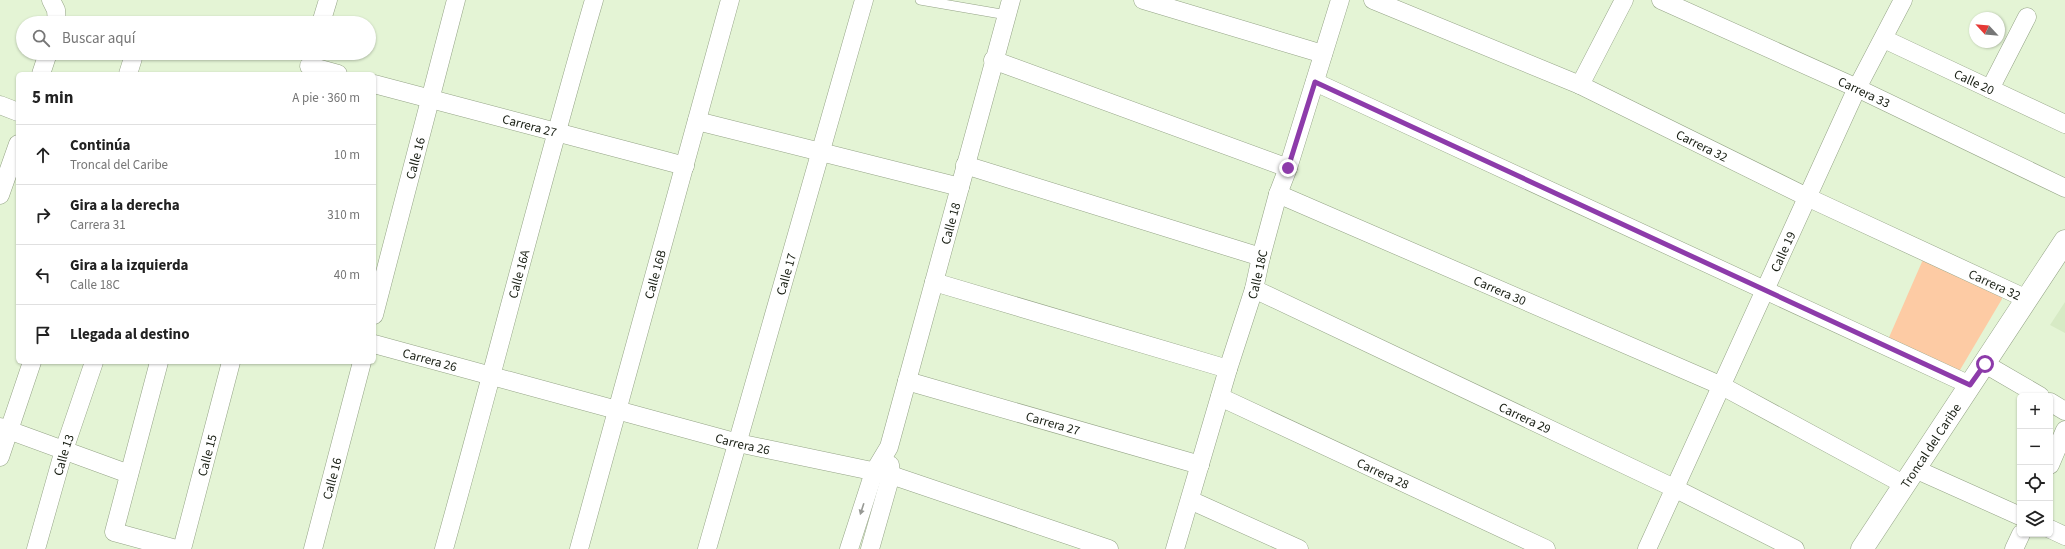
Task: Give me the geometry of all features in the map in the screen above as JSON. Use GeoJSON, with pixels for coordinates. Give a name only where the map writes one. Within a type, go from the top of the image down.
{"type":"FeatureCollection","features":[{"type":"Feature","properties":{"kind":"main road","name":"Troncal del Caribe"},"geometry":{"type":"LineString","coordinates":[[1862,549],[2027,299],[2062,254]]}},
{"type":"Feature","properties":{"kind":"street"},"geometry":{"type":"LineString","coordinates":[[51,0],[56,10],[56,16]]}},
{"type":"Feature","properties":{"kind":"street"},"geometry":{"type":"LineString","coordinates":[[323,16],[328,0]]}},
{"type":"Feature","properties":{"kind":"street","name":"Calle 16"},"geometry":{"type":"LineString","coordinates":[[376,308],[456,0]]}},
{"type":"Feature","properties":{"kind":"street","name":"Calle 16A"},"geometry":{"type":"LineString","coordinates":[[444,549],[492,376],[556,132],[594,0]]}},
{"type":"Feature","properties":{"kind":"street","name":"Calle 16B"},"geometry":{"type":"LineString","coordinates":[[579,549],[730,0]]}},
{"type":"Feature","properties":{"kind":"street","name":"Calle 17"},"geometry":{"type":"LineString","coordinates":[[707,549],[864,0]]}},
{"type":"Feature","properties":{"kind":"street"},"geometry":{"type":"LineString","coordinates":[[1142,0],[1323,54]]}},
{"type":"Feature","properties":{"kind":"street","name":"Calle 18C"},"geometry":{"type":"LineString","coordinates":[[1175,549],[1228,369],[1254,289],[1278,194],[1288,168],[1340,0]]}},
{"type":"Feature","properties":{"kind":"street","name":"Carrera 32"},"geometry":{"type":"LineString","coordinates":[[1373,0],[1580,85],[1808,198],[2027,299]]}},
{"type":"Feature","properties":{"kind":"street"},"geometry":{"type":"LineString","coordinates":[[1580,85],[1624,0]]}},
{"type":"Feature","properties":{"kind":"street","name":"Carrera 33"},"geometry":{"type":"LineString","coordinates":[[1661,0],[1857,88],[2065,188]]}},
{"type":"Feature","properties":{"kind":"street","name":"Calle 19"},"geometry":{"type":"LineString","coordinates":[[1647,549],[1766,292],[1857,88],[1884,40],[1901,1]]}},
{"type":"Feature","properties":{"kind":"street","name":"Calle 18"},"geometry":{"type":"LineString","coordinates":[[870,549],[882,474],[993,60],[1009,7]]}},
{"type":"Feature","properties":{"kind":"street"},"geometry":{"type":"LineString","coordinates":[[1990,89],[2028,17]]}},
{"type":"Feature","properties":{"kind":"street","name":"Calle 20"},"geometry":{"type":"LineString","coordinates":[[1884,40],[2065,124]]}},
{"type":"Feature","properties":{"kind":"street"},"geometry":{"type":"LineString","coordinates":[[43,72],[46,60]]}},
{"type":"Feature","properties":{"kind":"street"},"geometry":{"type":"LineString","coordinates":[[993,60],[1288,168]]}},
{"type":"Feature","properties":{"kind":"street"},"geometry":{"type":"LineString","coordinates":[[310,64],[332,72]]}},
{"type":"Feature","properties":{"kind":"street"},"geometry":{"type":"LineString","coordinates":[[1315,82],[1766,292],[1970,385]]}},
{"type":"Feature","properties":{"kind":"street","name":"Carrera 27"},"geometry":{"type":"LineString","coordinates":[[376,85],[684,166]]}},
{"type":"Feature","properties":{"kind":"street"},"geometry":{"type":"LineString","coordinates":[[0,105],[16,111]]}},
{"type":"Feature","properties":{"kind":"street"},"geometry":{"type":"LineString","coordinates":[[697,122],[960,187]]}},
{"type":"Feature","properties":{"kind":"street"},"geometry":{"type":"LineString","coordinates":[[0,195],[16,150]]}},
{"type":"Feature","properties":{"kind":"street"},"geometry":{"type":"LineString","coordinates":[[965,165],[1261,257]]}},
{"type":"Feature","properties":{"kind":"street","name":"Carrera 30"},"geometry":{"type":"LineString","coordinates":[[1278,194],[1722,386],[1910,477]]}},
{"type":"Feature","properties":{"kind":"street"},"geometry":{"type":"LineString","coordinates":[[934,282],[1228,369]]}},
{"type":"Feature","properties":{"kind":"street","name":"Carrera 29"},"geometry":{"type":"LineString","coordinates":[[1254,289],[1674,488],[1795,549]]}},
{"type":"Feature","properties":{"kind":"street","name":"Carrera 26"},"geometry":{"type":"LineString","coordinates":[[376,345],[738,443],[882,474],[1109,549]]}},
{"type":"Feature","properties":{"kind":"street"},"geometry":{"type":"LineString","coordinates":[[0,457],[4,429],[31,364]]}},
{"type":"Feature","properties":{"kind":"street","name":"Calle 13"},"geometry":{"type":"LineString","coordinates":[[36,549],[64,450],[93,364]]}},
{"type":"Feature","properties":{"kind":"street"},"geometry":{"type":"LineString","coordinates":[[158,364],[114,532],[176,549]]}},
{"type":"Feature","properties":{"kind":"street","name":"Calle 15"},"geometry":{"type":"LineString","coordinates":[[182,549],[230,364]]}},
{"type":"Feature","properties":{"kind":"street","name":"Calle 16"},"geometry":{"type":"LineString","coordinates":[[313,549],[361,364]]}},
{"type":"Feature","properties":{"kind":"street"},"geometry":{"type":"LineString","coordinates":[[1985,364],[2035,393]]}},
{"type":"Feature","properties":{"kind":"street","name":"Carrera 27"},"geometry":{"type":"LineString","coordinates":[[907,381],[1200,465]]}},
{"type":"Feature","properties":{"kind":"street","name":"Carrera 28"},"geometry":{"type":"LineString","coordinates":[[1220,396],[1546,549]]}},
{"type":"Feature","properties":{"kind":"street"},"geometry":{"type":"LineString","coordinates":[[2053,404],[2065,411]]}},
{"type":"Feature","properties":{"kind":"street"},"geometry":{"type":"LineString","coordinates":[[4,429],[129,474]]}},
{"type":"Feature","properties":{"kind":"street"},"geometry":{"type":"LineString","coordinates":[[2053,458],[2065,430]]}},
{"type":"Feature","properties":{"kind":"street","name":"Calle 18"},"geometry":{"type":"LineString","coordinates":[[848,549],[882,474]]}},
{"type":"Feature","properties":{"kind":"street"},"geometry":{"type":"LineString","coordinates":[[1910,477],[2017,515]]}},
{"type":"Feature","properties":{"kind":"street"},"geometry":{"type":"LineString","coordinates":[[1190,500],[1299,549]]}},
{"type":"Feature","properties":{"kind":"street"},"geometry":{"type":"LineString","coordinates":[[2053,530],[2065,536]]}},
{"type":"Feature","properties":{"kind":"street"},"geometry":{"type":"LineString","coordinates":[[2014,549],[2020,537]]}},
{"type":"Feature","properties":{"kind":"lane"},"geometry":{"type":"LineString","coordinates":[[920,0],[1009,7]]}},
{"type":"Feature","properties":{"kind":"shaded area"},"geometry":{"type":"Polygon","coordinates":[[[1925,255],[1998,288],[2002,299],[1957,375],[1887,342],[1925,255]]]}},
{"type":"Feature","properties":{"kind":"shaded area"},"geometry":{"type":"Polygon","coordinates":[[[2065,302],[2065,333],[2050,325],[2065,302]]]}},
{"type":"Feature","properties":{"kind":"route"},"geometry":{"type":"LineString","coordinates":[[1288,168],[1315,82],[1766,292],[1970,385],[1985,364]]}}]}
